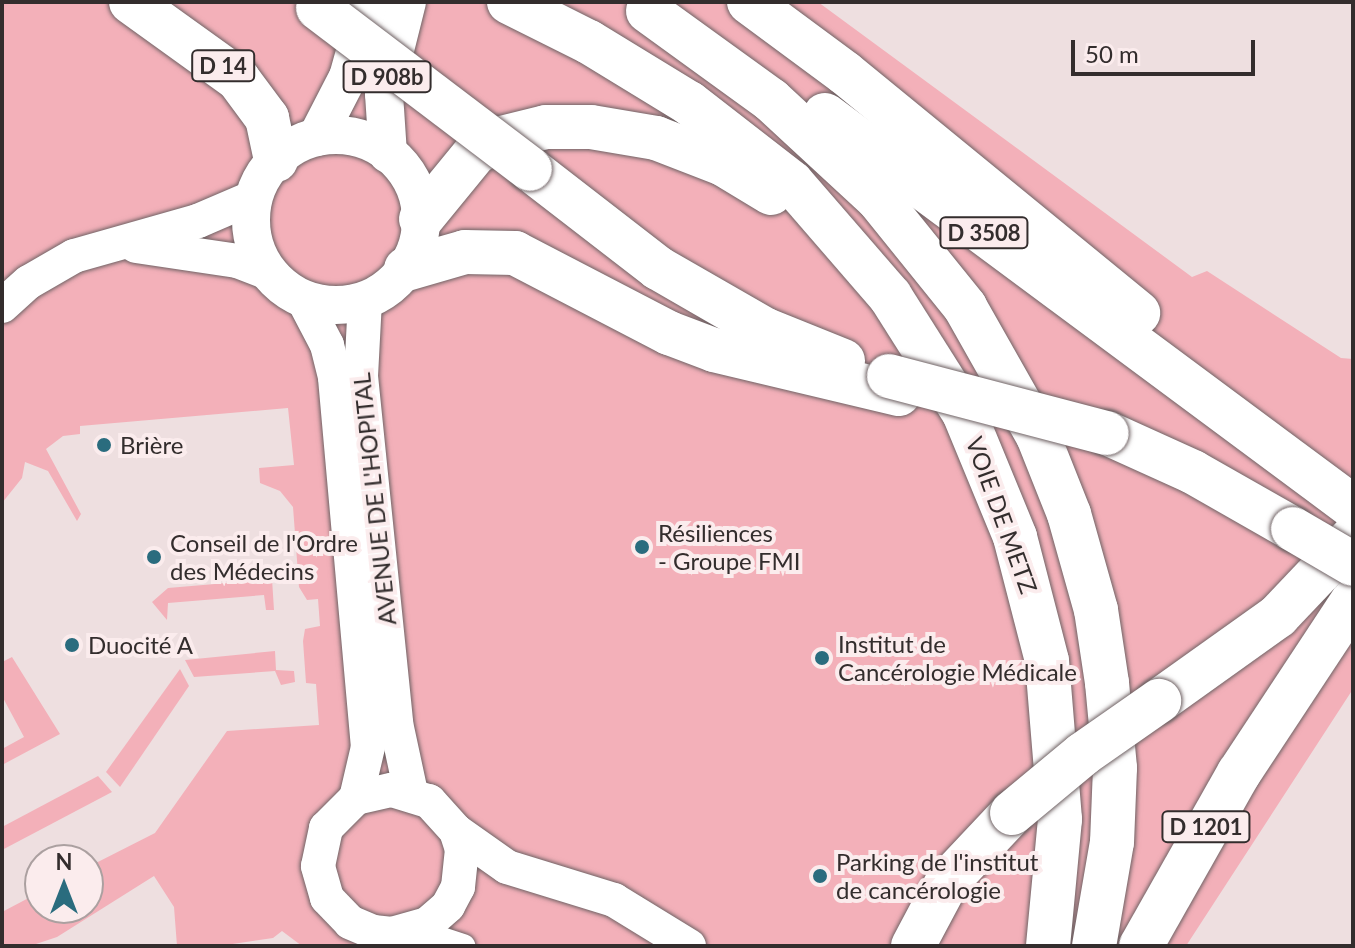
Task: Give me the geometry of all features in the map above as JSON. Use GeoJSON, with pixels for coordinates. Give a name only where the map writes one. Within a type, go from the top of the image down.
{"type":"FeatureCollection","features":[{"type":"Feature","properties":{"kind":"highway","name":"D 14"},"geometry":{"type":"LineString","coordinates":[[131,2],[238,79],[267,118],[276,160]]}},
{"type":"Feature","properties":{"kind":"highway"},"geometry":{"type":"LineString","coordinates":[[509,2],[625,63],[742,141],[818,209],[916,336]]}},
{"type":"Feature","properties":{"kind":"highway"},"geometry":{"type":"LineString","coordinates":[[750,2],[845,73],[1328,470],[1353,507]]}},
{"type":"Feature","properties":{"kind":"highway"},"geometry":{"type":"LineString","coordinates":[[312,5],[658,268],[733,313],[894,385]]}},
{"type":"Feature","properties":{"kind":"highway"},"geometry":{"type":"LineString","coordinates":[[640,7],[771,100],[878,199],[965,307],[1038,436],[1069,514],[1093,596],[1107,683],[1115,768],[1112,842],[1094,946]]}},
{"type":"Feature","properties":{"kind":"highway","name":"D 3508"},"geometry":{"type":"LineString","coordinates":[[640,7],[821,112],[1328,470]]}},
{"type":"Feature","properties":{"kind":"highway"},"geometry":{"type":"LineString","coordinates":[[421,219],[464,162],[497,139],[569,126],[638,134],[693,151],[771,192],[843,254],[916,336]]}},
{"type":"Feature","properties":{"kind":"highway"},"geometry":{"type":"LineString","coordinates":[[406,269],[465,252],[515,253],[669,333],[714,350],[1062,420],[1107,433],[1193,472],[1353,564]]}},
{"type":"Feature","properties":{"kind":"highway","name":"VOIE DE METZ"},"geometry":{"type":"LineString","coordinates":[[916,336],[964,413],[992,475],[1029,583],[1047,661],[1060,819],[1048,946]]}},
{"type":"Feature","properties":{"kind":"highway"},"geometry":{"type":"LineString","coordinates":[[913,946],[947,882],[1012,813],[1159,701],[1278,616],[1353,537]]}},
{"type":"Feature","properties":{"kind":"highway","name":"D 1201"},"geometry":{"type":"LineString","coordinates":[[1141,946],[1239,773],[1353,600]]}},
{"type":"Feature","properties":{"kind":"main road","name":"D 908b"},"geometry":{"type":"LineString","coordinates":[[317,137],[348,77],[369,2]]}},
{"type":"Feature","properties":{"kind":"main road","name":"D 908b"},"geometry":{"type":"LineString","coordinates":[[388,154],[384,94],[407,2]]}},
{"type":"Feature","properties":{"kind":"main road"},"geometry":{"type":"LineString","coordinates":[[317,137],[362,139],[388,154],[412,183],[421,219],[406,269],[365,300],[334,306],[303,299],[269,273],[252,237],[254,197],[276,160],[317,137]]}},
{"type":"Feature","properties":{"kind":"street"},"geometry":{"type":"LineString","coordinates":[[2,306],[29,282],[74,256],[123,245],[198,221],[254,197]]}},
{"type":"Feature","properties":{"kind":"street"},"geometry":{"type":"LineString","coordinates":[[123,245],[214,256],[269,273]]}},
{"type":"Feature","properties":{"kind":"street","name":"AVENUE DE L'HOPITAL"},"geometry":{"type":"LineString","coordinates":[[303,299],[327,345],[335,378],[368,747],[356,798]]}},
{"type":"Feature","properties":{"kind":"street","name":"AVENUE DE L'HOPITAL"},"geometry":{"type":"LineString","coordinates":[[365,300],[361,376],[396,723],[411,793]]}},
{"type":"Feature","properties":{"kind":"street"},"geometry":{"type":"LineString","coordinates":[[507,867],[457,891],[438,916],[414,930],[392,934],[365,930],[337,911],[323,888],[318,866],[321,840],[333,817],[356,798],[383,791],[411,793],[437,808],[456,831],[507,867],[614,900],[689,946]]}},
{"type":"Feature","properties":{"kind":"street"},"geometry":{"type":"LineString","coordinates":[[414,930],[463,946],[457,891],[462,849],[456,831]]}},
{"type":"Feature","properties":{"kind":"shaded area"},"geometry":{"type":"Polygon","coordinates":[[[2,2],[818,2],[1192,277],[1207,271],[1341,358],[1353,359],[1353,689],[1186,946],[302,946],[282,931],[273,938],[219,946],[177,946],[174,907],[154,876],[104,907],[104,859],[155,833],[227,731],[319,725],[316,684],[306,683],[303,641],[305,629],[320,626],[318,599],[307,600],[299,587],[293,507],[280,491],[260,483],[259,468],[294,465],[288,408],[80,426],[80,434],[63,436],[46,449],[81,514],[77,521],[48,471],[25,462],[22,478],[2,503],[2,2]]]}},
{"type":"Feature","properties":{"kind":"shaded area"},"geometry":{"type":"Polygon","coordinates":[[[272,579],[274,610],[266,610],[264,595],[168,603],[167,620],[152,602],[168,588],[272,579]]]}},
{"type":"Feature","properties":{"kind":"shaded area"},"geometry":{"type":"Polygon","coordinates":[[[275,651],[276,670],[294,671],[295,682],[281,685],[275,671],[194,677],[185,660],[275,651]]]}},
{"type":"Feature","properties":{"kind":"shaded area"},"geometry":{"type":"Polygon","coordinates":[[[12,657],[60,734],[2,765],[2,749],[24,737],[2,696],[2,662],[12,657]]]}},
{"type":"Feature","properties":{"kind":"shaded area"},"geometry":{"type":"Polygon","coordinates":[[[180,669],[189,686],[120,787],[106,772],[180,669]]]}},
{"type":"Feature","properties":{"kind":"shaded area"},"geometry":{"type":"Polygon","coordinates":[[[98,776],[112,792],[2,850],[2,827],[98,776]]]}},
{"type":"Feature","properties":{"kind":"shaded area"},"geometry":{"type":"Polygon","coordinates":[[[24,900],[24,924],[78,924],[57,937],[30,946],[2,946],[2,912],[24,900]]]}},
{"type":"Feature","properties":{"kind":"place","name":"Brière"},"geometry":{"type":"Point","coordinates":[104,445]}},
{"type":"Feature","properties":{"kind":"place","name":"Résiliences - Groupe FMI"},"geometry":{"type":"Point","coordinates":[642,547]}},
{"type":"Feature","properties":{"kind":"place","name":"Conseil de l'Ordre des Médecins"},"geometry":{"type":"Point","coordinates":[154,557]}},
{"type":"Feature","properties":{"kind":"place","name":"Duocité A"},"geometry":{"type":"Point","coordinates":[72,645]}},
{"type":"Feature","properties":{"kind":"place","name":"Institut de Cancérologie Médicale"},"geometry":{"type":"Point","coordinates":[822,658]}},
{"type":"Feature","properties":{"kind":"place","name":"Parking de l'institut de cancérologie"},"geometry":{"type":"Point","coordinates":[820,876]}}]}
